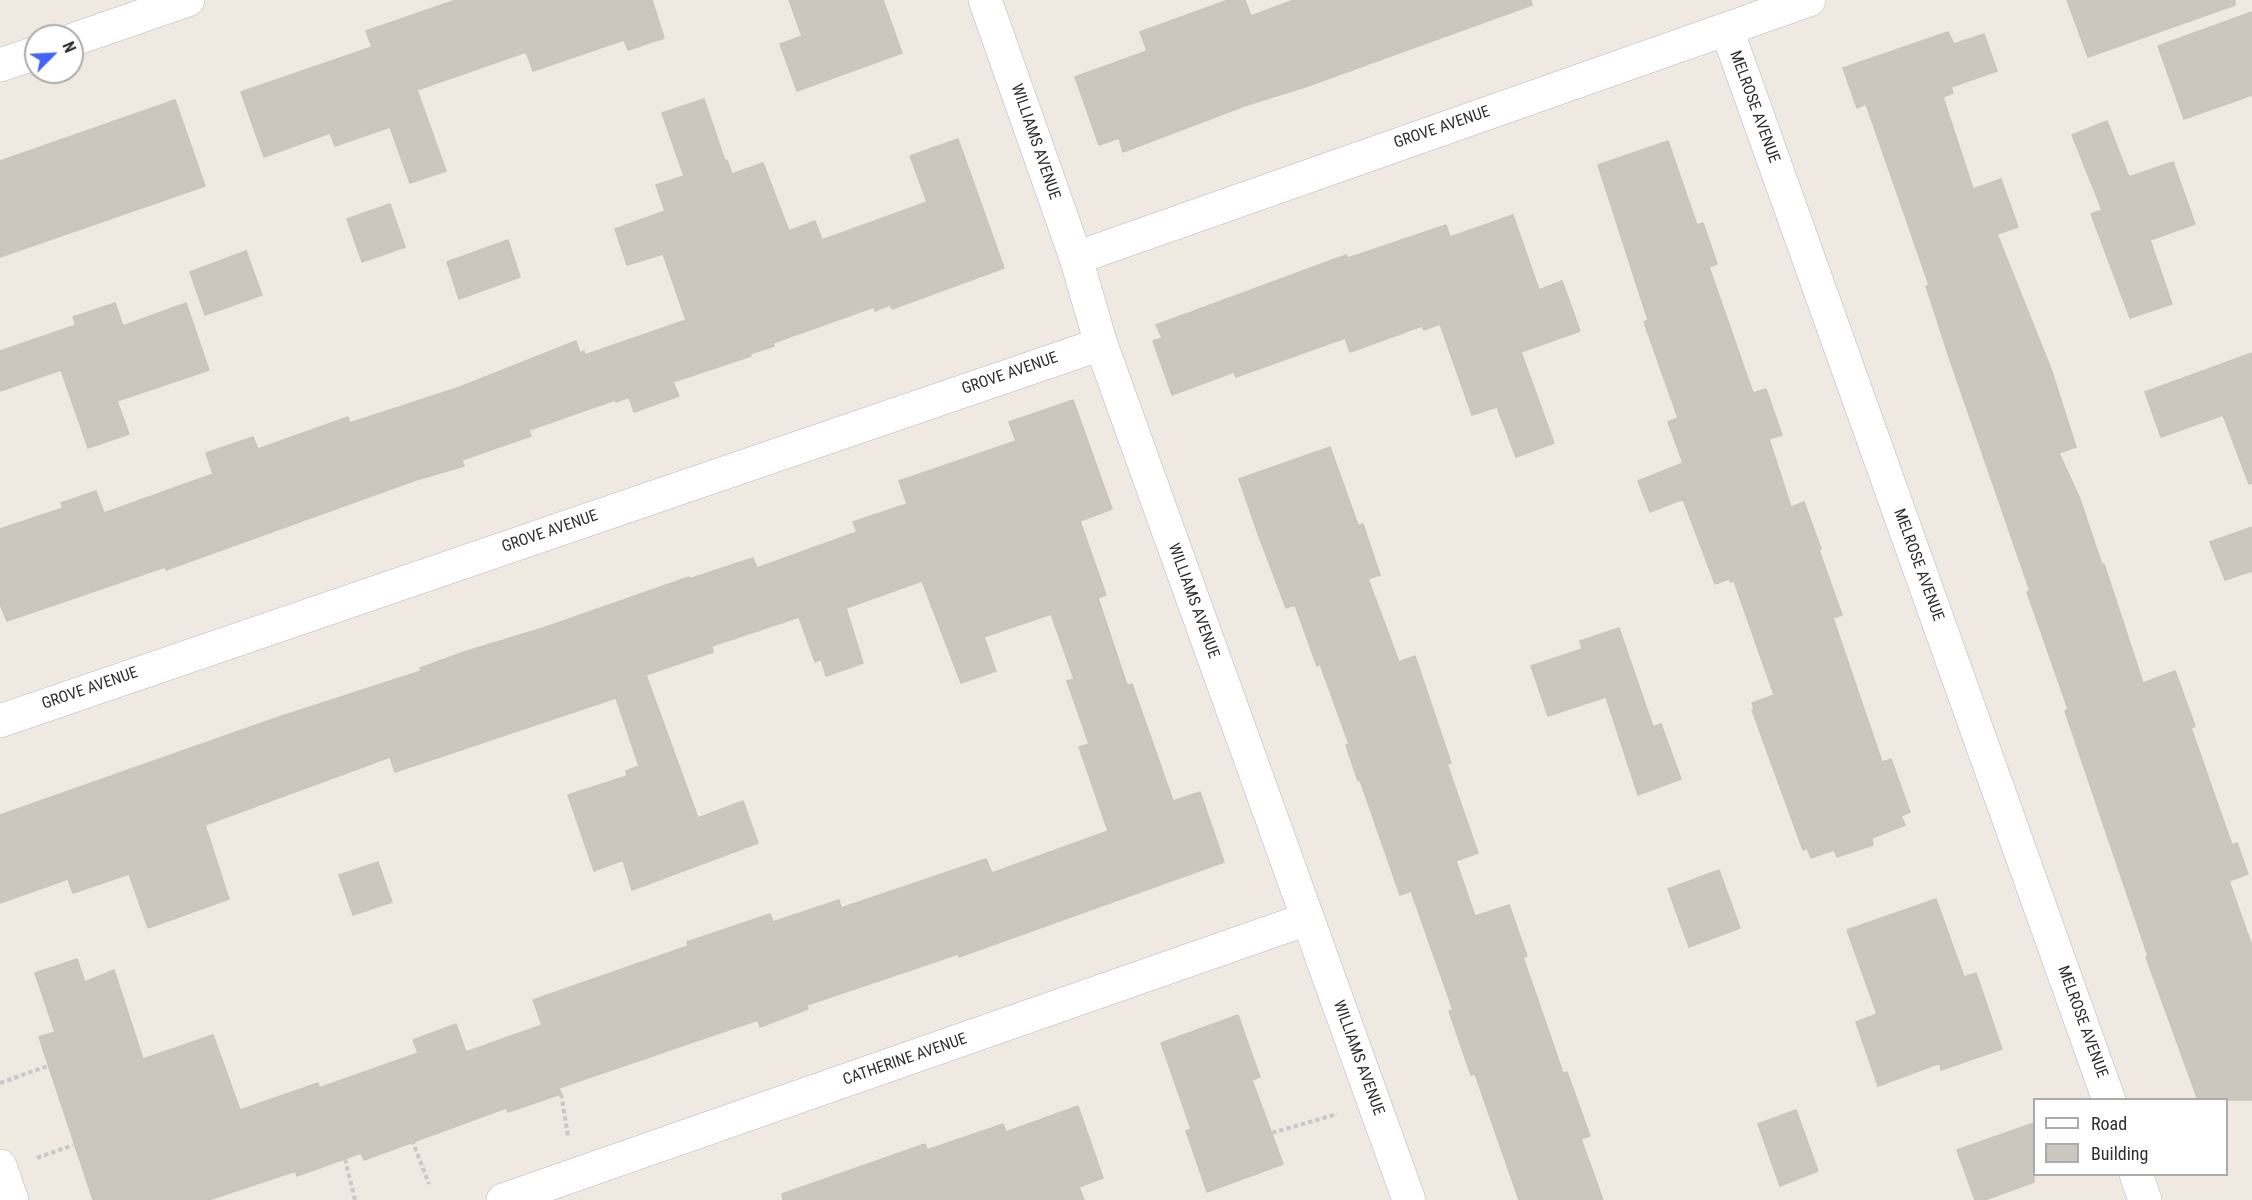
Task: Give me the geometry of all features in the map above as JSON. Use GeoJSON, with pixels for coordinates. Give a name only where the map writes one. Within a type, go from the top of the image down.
{"type":"FeatureCollection","features":[{"type":"Feature","properties":{"kind":"street"},"geometry":{"type":"LineString","coordinates":[[84,36],[188,0]]}},
{"type":"Feature","properties":{"kind":"street","name":"WILLIAMS AVENUE"},"geometry":{"type":"LineString","coordinates":[[985,0],[1076,258],[1101,344],[1409,1200]]}},
{"type":"Feature","properties":{"kind":"street","name":"GROVE AVENUE"},"geometry":{"type":"LineString","coordinates":[[1076,258],[1809,0]]}},
{"type":"Feature","properties":{"kind":"street","name":"MELROSE AVENUE"},"geometry":{"type":"LineString","coordinates":[[1727,30],[2108,1098]]}},
{"type":"Feature","properties":{"kind":"street"},"geometry":{"type":"LineString","coordinates":[[0,65],[24,56]]}},
{"type":"Feature","properties":{"kind":"street","name":"GROVE AVENUE"},"geometry":{"type":"LineString","coordinates":[[0,721],[1101,344]]}},
{"type":"Feature","properties":{"kind":"street","name":"CATHERINE AVENUE"},"geometry":{"type":"LineString","coordinates":[[502,1200],[1307,919]]}},
{"type":"Feature","properties":{"kind":"street"},"geometry":{"type":"LineString","coordinates":[[0,1166],[12,1200]]}},
{"type":"Feature","properties":{"kind":"street"},"geometry":{"type":"LineString","coordinates":[[2137,1176],[2145,1200]]}},
{"type":"Feature","properties":{"kind":"path"},"geometry":{"type":"LineString","coordinates":[[0,1083],[48,1066]]}},
{"type":"Feature","properties":{"kind":"path"},"geometry":{"type":"LineString","coordinates":[[561,1094],[568,1136]]}},
{"type":"Feature","properties":{"kind":"path"},"geometry":{"type":"LineString","coordinates":[[1272,1133],[1375,1102]]}},
{"type":"Feature","properties":{"kind":"path"},"geometry":{"type":"LineString","coordinates":[[412,1140],[429,1184]]}},
{"type":"Feature","properties":{"kind":"path"},"geometry":{"type":"LineString","coordinates":[[345,1159],[355,1200]]}},
{"type":"Feature","properties":{"kind":"building"},"geometry":{"type":"Polygon","coordinates":[[[456,0],[652,0],[664,38],[628,50],[624,40],[533,71],[526,52],[417,90],[446,171],[410,183],[390,127],[335,146],[330,133],[264,157],[241,92],[372,47],[366,31],[456,0]]]}},
{"type":"Feature","properties":{"kind":"building"},"geometry":{"type":"Polygon","coordinates":[[[789,0],[883,0],[902,53],[797,91],[780,44],[802,36],[789,0]]]}},
{"type":"Feature","properties":{"kind":"building"},"geometry":{"type":"Polygon","coordinates":[[[1228,0],[1245,0],[1251,16],[1294,0],[1531,0],[1532,5],[1305,87],[1247,105],[1123,152],[1119,138],[1099,145],[1075,77],[1147,51],[1140,32],[1228,0]]]}},
{"type":"Feature","properties":{"kind":"building"},"geometry":{"type":"Polygon","coordinates":[[[2067,0],[2235,0],[2235,5],[2088,57],[2067,0]]]}},
{"type":"Feature","properties":{"kind":"building"},"geometry":{"type":"Polygon","coordinates":[[[2252,12],[2252,95],[2184,119],[2158,46],[2252,12]]]}},
{"type":"Feature","properties":{"kind":"building"},"geometry":{"type":"Polygon","coordinates":[[[1948,32],[1954,44],[1984,34],[1997,71],[1951,87],[1953,93],[1943,97],[1973,189],[2001,179],[2018,227],[1997,234],[2051,369],[2076,447],[2059,453],[2080,499],[2102,565],[2104,564],[2143,683],[2175,671],[2195,726],[2191,728],[2232,845],[2237,843],[2248,874],[2229,881],[2252,946],[2252,1100],[2197,1098],[2146,957],[2148,956],[2065,711],[2068,709],[2027,592],[2030,591],[1926,286],[1929,285],[1866,104],[1857,108],[1843,68],[1948,32]]]}},
{"type":"Feature","properties":{"kind":"building"},"geometry":{"type":"Polygon","coordinates":[[[704,99],[725,161],[727,160],[732,174],[763,163],[789,231],[815,221],[822,240],[927,202],[910,156],[958,139],[1004,268],[892,309],[890,305],[875,311],[874,307],[773,343],[774,346],[750,354],[751,356],[673,382],[679,396],[634,412],[629,397],[616,402],[615,400],[529,430],[531,436],[462,460],[464,466],[416,480],[166,570],[165,567],[7,621],[0,604],[0,529],[63,508],[61,503],[96,491],[104,513],[213,474],[206,453],[253,437],[258,449],[348,417],[350,423],[460,387],[576,341],[580,353],[584,351],[585,355],[686,320],[663,254],[627,265],[615,229],[665,211],[656,185],[684,176],[662,113],[704,99]]]}},
{"type":"Feature","properties":{"kind":"building"},"geometry":{"type":"Polygon","coordinates":[[[175,100],[205,186],[0,257],[0,161],[175,100]]]}},
{"type":"Feature","properties":{"kind":"building"},"geometry":{"type":"Polygon","coordinates":[[[2107,121],[2129,177],[2173,162],[2195,224],[2150,240],[2172,304],[2130,318],[2091,214],[2102,210],[2072,135],[2107,121]]]}},
{"type":"Feature","properties":{"kind":"building"},"geometry":{"type":"Polygon","coordinates":[[[1668,141],[1697,225],[1703,223],[1717,264],[1709,267],[1753,393],[1766,389],[1782,435],[1769,439],[1791,507],[1804,502],[1821,549],[1819,550],[1842,615],[1833,618],[1882,762],[1891,759],[1910,812],[1901,816],[1905,825],[1872,838],[1873,845],[1837,857],[1834,850],[1811,858],[1807,848],[1803,850],[1752,710],[1754,709],[1752,703],[1774,695],[1734,581],[1731,582],[1729,579],[1715,584],[1683,499],[1650,512],[1638,481],[1683,463],[1668,422],[1678,418],[1644,322],[1648,320],[1598,165],[1668,141]]]}},
{"type":"Feature","properties":{"kind":"building"},"geometry":{"type":"Polygon","coordinates":[[[390,204],[405,247],[362,262],[347,219],[390,204]]]}},
{"type":"Feature","properties":{"kind":"building"},"geometry":{"type":"Polygon","coordinates":[[[1513,215],[1539,290],[1562,281],[1580,331],[1521,352],[1554,443],[1516,457],[1497,407],[1472,415],[1440,324],[1424,330],[1422,326],[1350,352],[1345,338],[1236,377],[1234,372],[1172,395],[1153,341],[1162,338],[1156,325],[1346,255],[1348,258],[1446,225],[1450,237],[1513,215]]]}},
{"type":"Feature","properties":{"kind":"building"},"geometry":{"type":"Polygon","coordinates":[[[508,240],[520,277],[459,299],[447,262],[508,240]]]}},
{"type":"Feature","properties":{"kind":"building"},"geometry":{"type":"Polygon","coordinates":[[[246,251],[262,295],[205,315],[190,272],[246,251]]]}},
{"type":"Feature","properties":{"kind":"building"},"geometry":{"type":"Polygon","coordinates":[[[115,303],[123,326],[186,303],[209,370],[117,401],[129,434],[88,448],[61,370],[0,391],[0,351],[76,325],[73,317],[115,303]]]}},
{"type":"Feature","properties":{"kind":"building"},"geometry":{"type":"Polygon","coordinates":[[[2252,353],[2252,483],[2249,484],[2223,415],[2161,437],[2145,392],[2252,353]]]}},
{"type":"Feature","properties":{"kind":"building"},"geometry":{"type":"Polygon","coordinates":[[[1073,400],[1112,509],[1080,521],[1106,595],[1098,598],[1127,685],[1132,684],[1173,801],[1200,792],[1224,862],[959,957],[958,954],[807,1005],[808,1009],[760,1027],[758,1020],[559,1088],[561,1094],[508,1112],[506,1108],[364,1160],[361,1153],[297,1176],[296,1171],[209,1200],[93,1200],[39,1037],[55,1032],[35,973],[77,959],[85,982],[114,970],[143,1059],[213,1035],[240,1110],[318,1083],[319,1088],[418,1053],[413,1040],[456,1024],[466,1052],[542,1025],[533,1000],[688,946],[687,942],[770,914],[773,922],[839,900],[841,908],[986,859],[992,873],[1108,831],[1079,747],[1089,744],[1067,681],[1074,679],[1051,614],[984,637],[996,671],[961,683],[922,581],[846,608],[863,663],[826,676],[821,659],[815,662],[799,617],[712,646],[713,652],[646,675],[698,818],[743,801],[758,843],[632,890],[623,860],[594,871],[568,795],[627,776],[626,771],[639,766],[616,698],[395,772],[390,757],[205,825],[229,899],[148,928],[129,874],[73,893],[68,879],[0,903],[0,815],[276,718],[421,671],[420,668],[464,652],[543,628],[689,577],[689,579],[753,558],[757,568],[857,532],[853,522],[907,504],[899,481],[1016,441],[1009,422],[1073,400]]]}},
{"type":"Feature","properties":{"kind":"building"},"geometry":{"type":"Polygon","coordinates":[[[1330,447],[1358,525],[1363,524],[1380,575],[1368,579],[1399,662],[1415,656],[1451,763],[1447,764],[1478,853],[1456,861],[1475,916],[1509,905],[1527,956],[1523,957],[1563,1073],[1567,1072],[1590,1136],[1581,1139],[1603,1200],[1519,1200],[1475,1074],[1471,1075],[1449,1011],[1453,1010],[1411,891],[1400,895],[1360,780],[1358,781],[1346,745],[1349,744],[1320,664],[1317,666],[1295,605],[1286,608],[1257,531],[1239,479],[1330,447]]]}},
{"type":"Feature","properties":{"kind":"building"},"geometry":{"type":"Polygon","coordinates":[[[2252,527],[2252,571],[2225,580],[2210,542],[2252,527]]]}},
{"type":"Feature","properties":{"kind":"building"},"geometry":{"type":"Polygon","coordinates":[[[1619,628],[1653,727],[1661,724],[1681,779],[1638,795],[1606,697],[1548,716],[1531,666],[1582,649],[1580,641],[1619,628]]]}},
{"type":"Feature","properties":{"kind":"building"},"geometry":{"type":"Polygon","coordinates":[[[378,862],[392,902],[353,915],[339,875],[378,862]]]}},
{"type":"Feature","properties":{"kind":"building"},"geometry":{"type":"Polygon","coordinates":[[[1719,870],[1740,928],[1689,947],[1668,889],[1719,870]]]}},
{"type":"Feature","properties":{"kind":"building"},"geometry":{"type":"Polygon","coordinates":[[[1936,899],[1964,977],[1976,973],[2002,1049],[1941,1070],[1940,1063],[1878,1086],[1856,1022],[1877,1014],[1847,930],[1936,899]]]}},
{"type":"Feature","properties":{"kind":"building"},"geometry":{"type":"Polygon","coordinates":[[[1238,1015],[1260,1077],[1252,1080],[1283,1164],[1207,1192],[1186,1131],[1191,1129],[1161,1043],[1238,1015]]]}},
{"type":"Feature","properties":{"kind":"building"},"geometry":{"type":"Polygon","coordinates":[[[1078,1106],[1103,1178],[1079,1187],[1084,1200],[783,1200],[782,1194],[925,1144],[927,1150],[1003,1124],[1006,1132],[1078,1106]]]}},
{"type":"Feature","properties":{"kind":"building"},"geometry":{"type":"Polygon","coordinates":[[[1796,1110],[1818,1171],[1780,1186],[1758,1124],[1796,1110]]]}},
{"type":"Feature","properties":{"kind":"building"},"geometry":{"type":"Polygon","coordinates":[[[2033,1123],[2034,1182],[1985,1200],[1975,1200],[1957,1150],[2033,1123]]]}}]}
